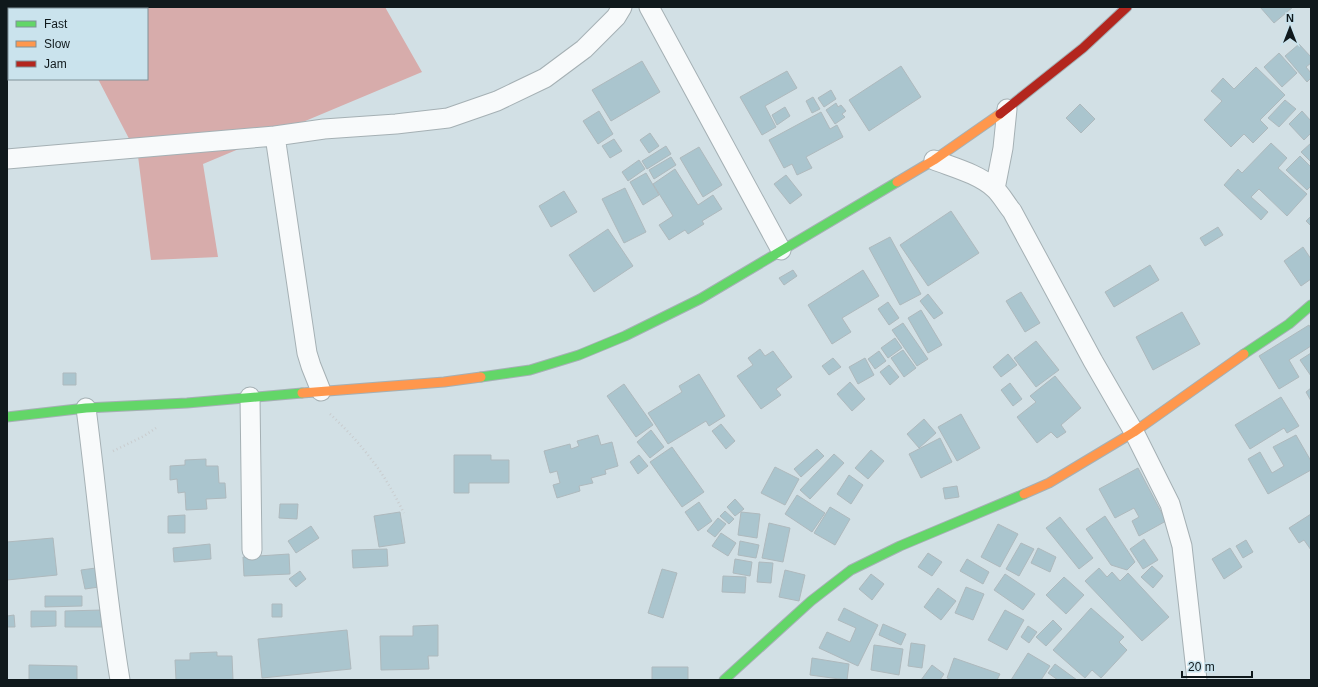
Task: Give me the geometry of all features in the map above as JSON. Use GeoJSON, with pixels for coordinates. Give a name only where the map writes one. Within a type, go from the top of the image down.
{"type":"FeatureCollection","features":[{"type":"Feature","properties":{"kind":"street"},"geometry":{"type":"LineString","coordinates":[[7,159],[275,136],[324,129],[396,124],[448,118],[497,101],[544,78],[584,49],[616,17],[622,7]]}},
{"type":"Feature","properties":{"kind":"street"},"geometry":{"type":"LineString","coordinates":[[649,7],[781,250]]}},
{"type":"Feature","properties":{"kind":"street"},"geometry":{"type":"LineString","coordinates":[[7,417],[86,408],[187,403],[315,391],[444,382],[530,370],[579,355],[625,336],[700,299],[934,160],[1007,109],[1083,48],[1126,7]]}},
{"type":"Feature","properties":{"kind":"street"},"geometry":{"type":"LineString","coordinates":[[995,189],[1003,148],[1007,109]]}},
{"type":"Feature","properties":{"kind":"street"},"geometry":{"type":"LineString","coordinates":[[275,136],[307,353],[311,366],[315,391]]}},
{"type":"Feature","properties":{"kind":"street"},"geometry":{"type":"LineString","coordinates":[[934,160],[964,171],[980,179],[995,189],[1012,211],[1093,362],[1134,432],[1170,504],[1182,546],[1197,680]]}},
{"type":"Feature","properties":{"kind":"street"},"geometry":{"type":"LineString","coordinates":[[724,680],[811,601],[851,570],[900,546],[1049,483],[1134,432],[1289,324],[1311,305]]}},
{"type":"Feature","properties":{"kind":"street"},"geometry":{"type":"LineString","coordinates":[[250,397],[252,550]]}},
{"type":"Feature","properties":{"kind":"street"},"geometry":{"type":"LineString","coordinates":[[86,408],[120,680]]}},
{"type":"Feature","properties":{"kind":"path"},"geometry":{"type":"LineString","coordinates":[[315,391],[374,462],[404,513]]}},
{"type":"Feature","properties":{"kind":"path"},"geometry":{"type":"LineString","coordinates":[[95,472],[103,458],[109,452],[144,436],[157,427]]}},
{"type":"Feature","properties":{"kind":"shaded area"},"geometry":{"type":"Polygon","coordinates":[[[385,7],[422,72],[203,164],[218,257],[151,260],[138,156],[99,80],[148,80],[148,8],[62,8],[385,7]]]}},
{"type":"Feature","properties":{"kind":"building"},"geometry":{"type":"Polygon","coordinates":[[[1260,7],[1293,7],[1274,23],[1260,7]]]}},
{"type":"Feature","properties":{"kind":"building"},"geometry":{"type":"Polygon","coordinates":[[[1299,44],[1311,57],[1311,63],[1306,67],[1311,73],[1311,78],[1307,82],[1285,56],[1299,44]]]}},
{"type":"Feature","properties":{"kind":"building"},"geometry":{"type":"Polygon","coordinates":[[[1279,53],[1297,73],[1282,87],[1264,67],[1279,53]]]}},
{"type":"Feature","properties":{"kind":"building"},"geometry":{"type":"Polygon","coordinates":[[[642,61],[660,92],[611,121],[592,90],[642,61]]]}},
{"type":"Feature","properties":{"kind":"building"},"geometry":{"type":"Polygon","coordinates":[[[901,66],[921,97],[869,131],[849,100],[901,66]]]}},
{"type":"Feature","properties":{"kind":"building"},"geometry":{"type":"Polygon","coordinates":[[[1256,67],[1285,95],[1260,120],[1268,128],[1253,143],[1244,134],[1231,147],[1204,120],[1222,101],[1211,91],[1223,78],[1234,89],[1256,67]]]}},
{"type":"Feature","properties":{"kind":"building"},"geometry":{"type":"Polygon","coordinates":[[[787,71],[797,88],[765,106],[776,127],[762,135],[740,97],[787,71]]]}},
{"type":"Feature","properties":{"kind":"building"},"geometry":{"type":"Polygon","coordinates":[[[831,90],[836,99],[824,107],[818,98],[831,90]]]}},
{"type":"Feature","properties":{"kind":"building"},"geometry":{"type":"Polygon","coordinates":[[[813,97],[820,109],[812,113],[806,101],[813,97]]]}},
{"type":"Feature","properties":{"kind":"building"},"geometry":{"type":"Polygon","coordinates":[[[1285,100],[1296,109],[1279,127],[1268,118],[1285,100]]]}},
{"type":"Feature","properties":{"kind":"building"},"geometry":{"type":"Polygon","coordinates":[[[836,103],[838,107],[841,105],[846,111],[842,114],[845,117],[835,124],[826,110],[836,103]]]}},
{"type":"Feature","properties":{"kind":"building"},"geometry":{"type":"Polygon","coordinates":[[[1080,104],[1095,119],[1081,133],[1066,118],[1080,104]]]}},
{"type":"Feature","properties":{"kind":"building"},"geometry":{"type":"Polygon","coordinates":[[[785,107],[790,116],[777,125],[772,115],[785,107]]]}},
{"type":"Feature","properties":{"kind":"building"},"geometry":{"type":"Polygon","coordinates":[[[599,111],[613,134],[598,144],[583,121],[599,111]]]}},
{"type":"Feature","properties":{"kind":"building"},"geometry":{"type":"Polygon","coordinates":[[[1302,111],[1311,121],[1311,133],[1304,140],[1289,124],[1302,111]]]}},
{"type":"Feature","properties":{"kind":"building"},"geometry":{"type":"Polygon","coordinates":[[[821,112],[830,129],[837,125],[843,137],[806,157],[812,168],[797,175],[792,164],[784,168],[769,140],[821,112]]]}},
{"type":"Feature","properties":{"kind":"building"},"geometry":{"type":"Polygon","coordinates":[[[650,133],[659,146],[649,153],[640,140],[650,133]]]}},
{"type":"Feature","properties":{"kind":"building"},"geometry":{"type":"Polygon","coordinates":[[[614,139],[622,151],[610,158],[602,146],[614,139]]]}},
{"type":"Feature","properties":{"kind":"building"},"geometry":{"type":"Polygon","coordinates":[[[1271,143],[1287,158],[1278,168],[1307,194],[1287,216],[1259,189],[1251,197],[1268,212],[1261,220],[1224,185],[1238,169],[1242,173],[1271,143]]]}},
{"type":"Feature","properties":{"kind":"building"},"geometry":{"type":"Polygon","coordinates":[[[1311,143],[1311,162],[1301,152],[1311,143]]]}},
{"type":"Feature","properties":{"kind":"building"},"geometry":{"type":"Polygon","coordinates":[[[666,146],[671,154],[647,169],[642,161],[666,146]]]}},
{"type":"Feature","properties":{"kind":"building"},"geometry":{"type":"Polygon","coordinates":[[[699,147],[722,185],[703,197],[680,158],[699,147]]]}},
{"type":"Feature","properties":{"kind":"building"},"geometry":{"type":"Polygon","coordinates":[[[1300,156],[1311,167],[1311,186],[1307,190],[1286,170],[1300,156]]]}},
{"type":"Feature","properties":{"kind":"building"},"geometry":{"type":"Polygon","coordinates":[[[671,157],[676,165],[654,179],[649,170],[671,157]]]}},
{"type":"Feature","properties":{"kind":"building"},"geometry":{"type":"Polygon","coordinates":[[[639,160],[645,169],[628,181],[622,172],[639,160]]]}},
{"type":"Feature","properties":{"kind":"building"},"geometry":{"type":"Polygon","coordinates":[[[675,169],[698,205],[713,195],[722,209],[702,221],[704,224],[688,234],[685,230],[669,240],[659,225],[673,216],[653,184],[675,169]]]}},
{"type":"Feature","properties":{"kind":"building"},"geometry":{"type":"Polygon","coordinates":[[[646,173],[659,195],[643,205],[630,182],[646,173]]]}},
{"type":"Feature","properties":{"kind":"building"},"geometry":{"type":"Polygon","coordinates":[[[786,175],[802,195],[790,204],[774,184],[786,175]]]}},
{"type":"Feature","properties":{"kind":"building"},"geometry":{"type":"Polygon","coordinates":[[[625,188],[646,232],[624,243],[602,199],[625,188]]]}},
{"type":"Feature","properties":{"kind":"building"},"geometry":{"type":"Polygon","coordinates":[[[564,191],[577,212],[551,227],[539,206],[564,191]]]}},
{"type":"Feature","properties":{"kind":"building"},"geometry":{"type":"Polygon","coordinates":[[[951,211],[979,253],[928,286],[900,245],[951,211]]]}},
{"type":"Feature","properties":{"kind":"building"},"geometry":{"type":"Polygon","coordinates":[[[1311,216],[1311,226],[1306,221],[1311,216]]]}},
{"type":"Feature","properties":{"kind":"building"},"geometry":{"type":"Polygon","coordinates":[[[1218,227],[1223,235],[1205,246],[1200,238],[1218,227]]]}},
{"type":"Feature","properties":{"kind":"building"},"geometry":{"type":"Polygon","coordinates":[[[608,229],[633,266],[594,292],[569,255],[608,229]]]}},
{"type":"Feature","properties":{"kind":"building"},"geometry":{"type":"Polygon","coordinates":[[[890,237],[921,294],[900,305],[869,248],[890,237]]]}},
{"type":"Feature","properties":{"kind":"building"},"geometry":{"type":"Polygon","coordinates":[[[1303,247],[1311,259],[1311,279],[1301,286],[1284,261],[1303,247]]]}},
{"type":"Feature","properties":{"kind":"building"},"geometry":{"type":"Polygon","coordinates":[[[1150,265],[1159,280],[1114,307],[1105,292],[1150,265]]]}},
{"type":"Feature","properties":{"kind":"building"},"geometry":{"type":"Polygon","coordinates":[[[793,270],[797,276],[784,285],[779,278],[793,270]]]}},
{"type":"Feature","properties":{"kind":"building"},"geometry":{"type":"Polygon","coordinates":[[[863,270],[879,296],[842,318],[851,332],[832,344],[808,305],[863,270]]]}},
{"type":"Feature","properties":{"kind":"building"},"geometry":{"type":"Polygon","coordinates":[[[1021,292],[1040,323],[1025,332],[1006,301],[1021,292]]]}},
{"type":"Feature","properties":{"kind":"building"},"geometry":{"type":"Polygon","coordinates":[[[928,294],[943,313],[934,319],[920,301],[928,294]]]}},
{"type":"Feature","properties":{"kind":"building"},"geometry":{"type":"Polygon","coordinates":[[[888,302],[899,318],[889,325],[878,309],[888,302]]]}},
{"type":"Feature","properties":{"kind":"building"},"geometry":{"type":"Polygon","coordinates":[[[921,310],[942,345],[928,353],[908,318],[921,310]]]}},
{"type":"Feature","properties":{"kind":"building"},"geometry":{"type":"Polygon","coordinates":[[[1182,312],[1200,344],[1153,370],[1136,337],[1182,312]]]}},
{"type":"Feature","properties":{"kind":"building"},"geometry":{"type":"Polygon","coordinates":[[[903,323],[928,359],[917,366],[892,330],[903,323]]]}},
{"type":"Feature","properties":{"kind":"building"},"geometry":{"type":"Polygon","coordinates":[[[1309,325],[1311,329],[1311,346],[1289,360],[1299,377],[1279,389],[1259,356],[1309,325]]]}},
{"type":"Feature","properties":{"kind":"building"},"geometry":{"type":"Polygon","coordinates":[[[895,338],[902,348],[888,358],[881,348],[895,338]]]}},
{"type":"Feature","properties":{"kind":"building"},"geometry":{"type":"Polygon","coordinates":[[[1036,341],[1059,370],[1036,387],[1014,358],[1036,341]]]}},
{"type":"Feature","properties":{"kind":"building"},"geometry":{"type":"Polygon","coordinates":[[[760,349],[765,356],[773,351],[792,377],[776,389],[781,395],[761,409],[737,376],[753,365],[748,358],[760,349]]]}},
{"type":"Feature","properties":{"kind":"building"},"geometry":{"type":"Polygon","coordinates":[[[903,350],[916,368],[904,377],[891,358],[903,350]]]}},
{"type":"Feature","properties":{"kind":"building"},"geometry":{"type":"Polygon","coordinates":[[[879,351],[886,361],[875,369],[868,359],[879,351]]]}},
{"type":"Feature","properties":{"kind":"building"},"geometry":{"type":"Polygon","coordinates":[[[1311,353],[1311,376],[1300,360],[1311,353]]]}},
{"type":"Feature","properties":{"kind":"building"},"geometry":{"type":"Polygon","coordinates":[[[1008,354],[1017,365],[1001,377],[993,367],[1008,354]]]}},
{"type":"Feature","properties":{"kind":"building"},"geometry":{"type":"Polygon","coordinates":[[[833,358],[841,367],[829,375],[822,366],[833,358]]]}},
{"type":"Feature","properties":{"kind":"building"},"geometry":{"type":"Polygon","coordinates":[[[865,358],[874,375],[858,384],[849,367],[865,358]]]}},
{"type":"Feature","properties":{"kind":"building"},"geometry":{"type":"Polygon","coordinates":[[[889,365],[899,377],[890,385],[880,372],[889,365]]]}},
{"type":"Feature","properties":{"kind":"building"},"geometry":{"type":"Polygon","coordinates":[[[63,373],[76,373],[76,385],[63,385],[63,373]]]}},
{"type":"Feature","properties":{"kind":"building"},"geometry":{"type":"Polygon","coordinates":[[[699,374],[725,416],[709,426],[706,421],[668,444],[648,413],[682,392],[679,386],[699,374]]]}},
{"type":"Feature","properties":{"kind":"building"},"geometry":{"type":"Polygon","coordinates":[[[1055,376],[1081,408],[1061,425],[1066,432],[1057,438],[1051,432],[1037,443],[1017,417],[1036,402],[1030,396],[1055,376]]]}},
{"type":"Feature","properties":{"kind":"building"},"geometry":{"type":"Polygon","coordinates":[[[850,382],[865,399],[852,411],[837,394],[850,382]]]}},
{"type":"Feature","properties":{"kind":"building"},"geometry":{"type":"Polygon","coordinates":[[[1010,383],[1022,399],[1013,406],[1001,390],[1010,383]]]}},
{"type":"Feature","properties":{"kind":"building"},"geometry":{"type":"Polygon","coordinates":[[[624,384],[653,425],[636,437],[607,396],[624,384]]]}},
{"type":"Feature","properties":{"kind":"building"},"geometry":{"type":"Polygon","coordinates":[[[1311,388],[1311,401],[1306,392],[1311,388]]]}},
{"type":"Feature","properties":{"kind":"building"},"geometry":{"type":"Polygon","coordinates":[[[1281,397],[1299,426],[1287,433],[1284,428],[1250,449],[1235,425],[1281,397]]]}},
{"type":"Feature","properties":{"kind":"building"},"geometry":{"type":"Polygon","coordinates":[[[961,414],[980,448],[957,461],[938,427],[961,414]]]}},
{"type":"Feature","properties":{"kind":"building"},"geometry":{"type":"Polygon","coordinates":[[[924,419],[936,433],[919,448],[907,434],[924,419]]]}},
{"type":"Feature","properties":{"kind":"building"},"geometry":{"type":"Polygon","coordinates":[[[721,424],[735,441],[726,449],[712,431],[721,424]]]}},
{"type":"Feature","properties":{"kind":"building"},"geometry":{"type":"Polygon","coordinates":[[[651,430],[664,447],[650,458],[637,442],[651,430]]]}},
{"type":"Feature","properties":{"kind":"building"},"geometry":{"type":"Polygon","coordinates":[[[598,435],[601,445],[612,442],[618,466],[605,470],[606,474],[591,478],[593,483],[579,486],[580,491],[557,498],[553,485],[560,483],[557,471],[550,473],[544,451],[570,444],[571,449],[579,446],[577,441],[598,435]]]}},
{"type":"Feature","properties":{"kind":"building"},"geometry":{"type":"Polygon","coordinates":[[[1296,435],[1311,461],[1311,470],[1268,494],[1248,459],[1260,452],[1272,473],[1284,466],[1273,447],[1296,435]]]}},
{"type":"Feature","properties":{"kind":"building"},"geometry":{"type":"Polygon","coordinates":[[[940,438],[952,462],[921,478],[909,454],[940,438]]]}},
{"type":"Feature","properties":{"kind":"building"},"geometry":{"type":"Polygon","coordinates":[[[672,447],[704,492],[682,507],[650,462],[672,447]]]}},
{"type":"Feature","properties":{"kind":"building"},"geometry":{"type":"Polygon","coordinates":[[[817,449],[824,456],[801,477],[794,469],[817,449]]]}},
{"type":"Feature","properties":{"kind":"building"},"geometry":{"type":"Polygon","coordinates":[[[871,450],[884,461],[868,479],[855,468],[871,450]]]}},
{"type":"Feature","properties":{"kind":"building"},"geometry":{"type":"Polygon","coordinates":[[[834,454],[844,463],[810,499],[800,490],[834,454]]]}},
{"type":"Feature","properties":{"kind":"building"},"geometry":{"type":"Polygon","coordinates":[[[454,455],[491,455],[491,460],[509,460],[509,483],[469,483],[469,493],[454,493],[454,455]]]}},
{"type":"Feature","properties":{"kind":"building"},"geometry":{"type":"Polygon","coordinates":[[[639,455],[648,466],[638,474],[630,462],[639,455]]]}},
{"type":"Feature","properties":{"kind":"building"},"geometry":{"type":"Polygon","coordinates":[[[206,459],[206,466],[218,466],[219,483],[225,483],[226,498],[206,499],[207,509],[186,510],[185,492],[178,493],[177,479],[170,480],[170,466],[185,465],[185,460],[206,459]]]}},
{"type":"Feature","properties":{"kind":"building"},"geometry":{"type":"Polygon","coordinates":[[[775,467],[799,479],[785,505],[761,493],[775,467]]]}},
{"type":"Feature","properties":{"kind":"building"},"geometry":{"type":"Polygon","coordinates":[[[1138,468],[1166,521],[1139,536],[1132,521],[1139,517],[1134,508],[1115,518],[1099,489],[1138,468]]]}},
{"type":"Feature","properties":{"kind":"building"},"geometry":{"type":"Polygon","coordinates":[[[849,475],[863,485],[851,504],[837,494],[849,475]]]}},
{"type":"Feature","properties":{"kind":"building"},"geometry":{"type":"Polygon","coordinates":[[[957,486],[959,497],[945,499],[943,488],[957,486]]]}},
{"type":"Feature","properties":{"kind":"building"},"geometry":{"type":"Polygon","coordinates":[[[797,495],[825,513],[812,532],[785,514],[797,495]]]}},
{"type":"Feature","properties":{"kind":"building"},"geometry":{"type":"Polygon","coordinates":[[[735,499],[744,509],[735,516],[727,507],[735,499]]]}},
{"type":"Feature","properties":{"kind":"building"},"geometry":{"type":"Polygon","coordinates":[[[699,502],[712,521],[698,531],[685,512],[699,502]]]}},
{"type":"Feature","properties":{"kind":"building"},"geometry":{"type":"Polygon","coordinates":[[[280,504],[298,504],[297,519],[279,518],[280,504]]]}},
{"type":"Feature","properties":{"kind":"building"},"geometry":{"type":"Polygon","coordinates":[[[830,507],[850,519],[835,545],[814,533],[830,507]]]}},
{"type":"Feature","properties":{"kind":"building"},"geometry":{"type":"Polygon","coordinates":[[[725,511],[734,519],[729,524],[720,516],[725,511]]]}},
{"type":"Feature","properties":{"kind":"building"},"geometry":{"type":"Polygon","coordinates":[[[400,512],[405,543],[379,547],[374,516],[400,512]]]}},
{"type":"Feature","properties":{"kind":"building"},"geometry":{"type":"Polygon","coordinates":[[[741,512],[760,514],[757,538],[738,535],[741,512]]]}},
{"type":"Feature","properties":{"kind":"building"},"geometry":{"type":"Polygon","coordinates":[[[1311,514],[1311,550],[1304,540],[1299,543],[1289,528],[1311,514]]]}},
{"type":"Feature","properties":{"kind":"building"},"geometry":{"type":"Polygon","coordinates":[[[185,515],[185,533],[168,533],[168,516],[185,515]]]}},
{"type":"Feature","properties":{"kind":"building"},"geometry":{"type":"Polygon","coordinates":[[[1105,516],[1135,562],[1127,570],[1111,565],[1086,529],[1105,516]]]}},
{"type":"Feature","properties":{"kind":"building"},"geometry":{"type":"Polygon","coordinates":[[[1060,517],[1093,558],[1079,569],[1046,528],[1060,517]]]}},
{"type":"Feature","properties":{"kind":"building"},"geometry":{"type":"Polygon","coordinates":[[[718,518],[726,524],[715,537],[707,531],[718,518]]]}},
{"type":"Feature","properties":{"kind":"building"},"geometry":{"type":"Polygon","coordinates":[[[769,523],[790,528],[783,562],[762,558],[769,523]]]}},
{"type":"Feature","properties":{"kind":"building"},"geometry":{"type":"Polygon","coordinates":[[[998,524],[1018,534],[1000,567],[981,557],[998,524]]]}},
{"type":"Feature","properties":{"kind":"building"},"geometry":{"type":"Polygon","coordinates":[[[311,526],[319,538],[296,553],[288,541],[311,526]]]}},
{"type":"Feature","properties":{"kind":"building"},"geometry":{"type":"Polygon","coordinates":[[[721,533],[736,543],[728,556],[712,546],[721,533]]]}},
{"type":"Feature","properties":{"kind":"building"},"geometry":{"type":"Polygon","coordinates":[[[53,538],[57,575],[7,580],[7,542],[53,538]]]}},
{"type":"Feature","properties":{"kind":"building"},"geometry":{"type":"Polygon","coordinates":[[[1144,539],[1158,560],[1143,569],[1130,549],[1144,539]]]}},
{"type":"Feature","properties":{"kind":"building"},"geometry":{"type":"Polygon","coordinates":[[[1246,540],[1253,552],[1243,558],[1236,546],[1246,540]]]}},
{"type":"Feature","properties":{"kind":"building"},"geometry":{"type":"Polygon","coordinates":[[[740,541],[759,545],[756,558],[738,555],[740,541]]]}},
{"type":"Feature","properties":{"kind":"building"},"geometry":{"type":"Polygon","coordinates":[[[1021,543],[1034,549],[1019,576],[1006,569],[1021,543]]]}},
{"type":"Feature","properties":{"kind":"building"},"geometry":{"type":"Polygon","coordinates":[[[210,544],[211,559],[174,562],[173,548],[210,544]]]}},
{"type":"Feature","properties":{"kind":"building"},"geometry":{"type":"Polygon","coordinates":[[[1038,548],[1056,557],[1050,572],[1031,563],[1038,548]]]}},
{"type":"Feature","properties":{"kind":"building"},"geometry":{"type":"Polygon","coordinates":[[[1230,548],[1242,567],[1224,579],[1212,559],[1230,548]]]}},
{"type":"Feature","properties":{"kind":"building"},"geometry":{"type":"Polygon","coordinates":[[[387,549],[388,566],[353,568],[352,550],[387,549]]]}},
{"type":"Feature","properties":{"kind":"building"},"geometry":{"type":"Polygon","coordinates":[[[928,553],[942,562],[932,576],[918,567],[928,553]]]}},
{"type":"Feature","properties":{"kind":"building"},"geometry":{"type":"Polygon","coordinates":[[[289,554],[290,574],[244,576],[243,557],[289,554]]]}},
{"type":"Feature","properties":{"kind":"building"},"geometry":{"type":"Polygon","coordinates":[[[735,559],[752,562],[750,576],[733,573],[735,559]]]}},
{"type":"Feature","properties":{"kind":"building"},"geometry":{"type":"Polygon","coordinates":[[[967,559],[989,572],[983,584],[960,571],[967,559]]]}},
{"type":"Feature","properties":{"kind":"building"},"geometry":{"type":"Polygon","coordinates":[[[759,562],[773,563],[771,583],[757,582],[759,562]]]}},
{"type":"Feature","properties":{"kind":"building"},"geometry":{"type":"Polygon","coordinates":[[[1152,566],[1163,576],[1153,588],[1141,577],[1152,566]]]}},
{"type":"Feature","properties":{"kind":"building"},"geometry":{"type":"Polygon","coordinates":[[[96,568],[99,587],[85,589],[81,570],[96,568]]]}},
{"type":"Feature","properties":{"kind":"building"},"geometry":{"type":"Polygon","coordinates":[[[1099,568],[1107,577],[1112,572],[1120,581],[1128,573],[1169,617],[1142,641],[1085,581],[1099,568]]]}},
{"type":"Feature","properties":{"kind":"building"},"geometry":{"type":"Polygon","coordinates":[[[662,569],[677,573],[663,618],[648,613],[662,569]]]}},
{"type":"Feature","properties":{"kind":"building"},"geometry":{"type":"Polygon","coordinates":[[[785,570],[805,575],[799,601],[779,597],[785,570]]]}},
{"type":"Feature","properties":{"kind":"building"},"geometry":{"type":"Polygon","coordinates":[[[300,571],[306,579],[296,587],[289,579],[300,571]]]}},
{"type":"Feature","properties":{"kind":"building"},"geometry":{"type":"Polygon","coordinates":[[[871,574],[884,584],[872,600],[859,589],[871,574]]]}},
{"type":"Feature","properties":{"kind":"building"},"geometry":{"type":"Polygon","coordinates":[[[1005,574],[1035,594],[1023,610],[994,590],[1005,574]]]}},
{"type":"Feature","properties":{"kind":"building"},"geometry":{"type":"Polygon","coordinates":[[[723,576],[746,577],[745,593],[722,592],[723,576]]]}},
{"type":"Feature","properties":{"kind":"building"},"geometry":{"type":"Polygon","coordinates":[[[1064,577],[1084,595],[1066,614],[1046,595],[1064,577]]]}},
{"type":"Feature","properties":{"kind":"building"},"geometry":{"type":"Polygon","coordinates":[[[966,587],[984,594],[973,620],[955,613],[966,587]]]}},
{"type":"Feature","properties":{"kind":"building"},"geometry":{"type":"Polygon","coordinates":[[[938,588],[956,601],[941,620],[924,607],[938,588]]]}},
{"type":"Feature","properties":{"kind":"building"},"geometry":{"type":"Polygon","coordinates":[[[45,596],[82,596],[82,606],[45,607],[45,596]]]}},
{"type":"Feature","properties":{"kind":"building"},"geometry":{"type":"Polygon","coordinates":[[[272,604],[282,604],[282,617],[272,617],[272,604]]]}},
{"type":"Feature","properties":{"kind":"building"},"geometry":{"type":"Polygon","coordinates":[[[844,608],[878,625],[858,666],[819,648],[827,632],[850,642],[856,628],[838,620],[844,608]]]}},
{"type":"Feature","properties":{"kind":"building"},"geometry":{"type":"Polygon","coordinates":[[[1091,608],[1124,637],[1119,642],[1127,650],[1101,678],[1092,670],[1085,678],[1053,650],[1091,608]]]}},
{"type":"Feature","properties":{"kind":"building"},"geometry":{"type":"Polygon","coordinates":[[[102,610],[102,627],[65,627],[65,611],[102,610]]]}},
{"type":"Feature","properties":{"kind":"building"},"geometry":{"type":"Polygon","coordinates":[[[1005,610],[1024,620],[1007,650],[988,640],[1005,610]]]}},
{"type":"Feature","properties":{"kind":"building"},"geometry":{"type":"Polygon","coordinates":[[[31,611],[56,611],[56,626],[31,627],[31,611]]]}},
{"type":"Feature","properties":{"kind":"building"},"geometry":{"type":"Polygon","coordinates":[[[14,615],[15,627],[7,627],[7,616],[14,615]]]}},
{"type":"Feature","properties":{"kind":"building"},"geometry":{"type":"Polygon","coordinates":[[[1053,620],[1062,629],[1046,646],[1036,637],[1053,620]]]}},
{"type":"Feature","properties":{"kind":"building"},"geometry":{"type":"Polygon","coordinates":[[[883,624],[906,634],[901,645],[879,635],[883,624]]]}},
{"type":"Feature","properties":{"kind":"building"},"geometry":{"type":"Polygon","coordinates":[[[438,625],[438,656],[428,656],[429,669],[381,670],[380,636],[413,636],[413,626],[438,625]]]}},
{"type":"Feature","properties":{"kind":"building"},"geometry":{"type":"Polygon","coordinates":[[[1028,626],[1037,632],[1029,643],[1021,637],[1028,626]]]}},
{"type":"Feature","properties":{"kind":"building"},"geometry":{"type":"Polygon","coordinates":[[[347,630],[351,669],[262,678],[258,639],[347,630]]]}},
{"type":"Feature","properties":{"kind":"building"},"geometry":{"type":"Polygon","coordinates":[[[911,643],[925,645],[922,668],[908,666],[911,643]]]}},
{"type":"Feature","properties":{"kind":"building"},"geometry":{"type":"Polygon","coordinates":[[[874,645],[903,649],[899,675],[871,670],[874,645]]]}},
{"type":"Feature","properties":{"kind":"building"},"geometry":{"type":"Polygon","coordinates":[[[217,652],[217,656],[232,656],[233,680],[176,680],[175,660],[190,660],[190,653],[217,652]]]}},
{"type":"Feature","properties":{"kind":"building"},"geometry":{"type":"Polygon","coordinates":[[[1028,653],[1050,666],[1041,680],[1011,680],[1028,653]]]}},
{"type":"Feature","properties":{"kind":"building"},"geometry":{"type":"Polygon","coordinates":[[[812,658],[849,664],[847,680],[810,675],[812,658]]]}},
{"type":"Feature","properties":{"kind":"building"},"geometry":{"type":"Polygon","coordinates":[[[954,658],[1000,674],[997,680],[952,680],[947,678],[954,658]]]}},
{"type":"Feature","properties":{"kind":"building"},"geometry":{"type":"Polygon","coordinates":[[[1055,664],[1077,680],[1058,680],[1048,673],[1055,664]]]}},
{"type":"Feature","properties":{"kind":"building"},"geometry":{"type":"Polygon","coordinates":[[[29,665],[77,666],[77,680],[29,680],[29,665]]]}},
{"type":"Feature","properties":{"kind":"building"},"geometry":{"type":"Polygon","coordinates":[[[932,665],[944,674],[940,680],[921,680],[932,665]]]}},
{"type":"Feature","properties":{"kind":"building"},"geometry":{"type":"Polygon","coordinates":[[[652,667],[688,667],[688,680],[652,680],[652,667]]]}},
{"type":"Feature","properties":{"kind":"traffic: fast"},"geometry":{"type":"LineString","coordinates":[[481,377],[530,370],[579,355],[625,336],[700,299],[897,182]]}},
{"type":"Feature","properties":{"kind":"traffic: fast"},"geometry":{"type":"LineString","coordinates":[[1244,354],[1289,324],[1311,305]]}},
{"type":"Feature","properties":{"kind":"traffic: fast"},"geometry":{"type":"LineString","coordinates":[[7,417],[86,408],[187,403],[302,393]]}},
{"type":"Feature","properties":{"kind":"traffic: fast"},"geometry":{"type":"LineString","coordinates":[[724,680],[811,601],[851,570],[900,546],[1024,494]]}},
{"type":"Feature","properties":{"kind":"traffic: slow"},"geometry":{"type":"LineString","coordinates":[[897,182],[934,160],[1000,114]]}},
{"type":"Feature","properties":{"kind":"traffic: slow"},"geometry":{"type":"LineString","coordinates":[[1024,494],[1049,483],[1134,432],[1244,354]]}},
{"type":"Feature","properties":{"kind":"traffic: slow"},"geometry":{"type":"LineString","coordinates":[[302,393],[444,382],[481,377]]}},
{"type":"Feature","properties":{"kind":"traffic: jam"},"geometry":{"type":"LineString","coordinates":[[1000,114],[1083,48],[1127,7]]}}]}
